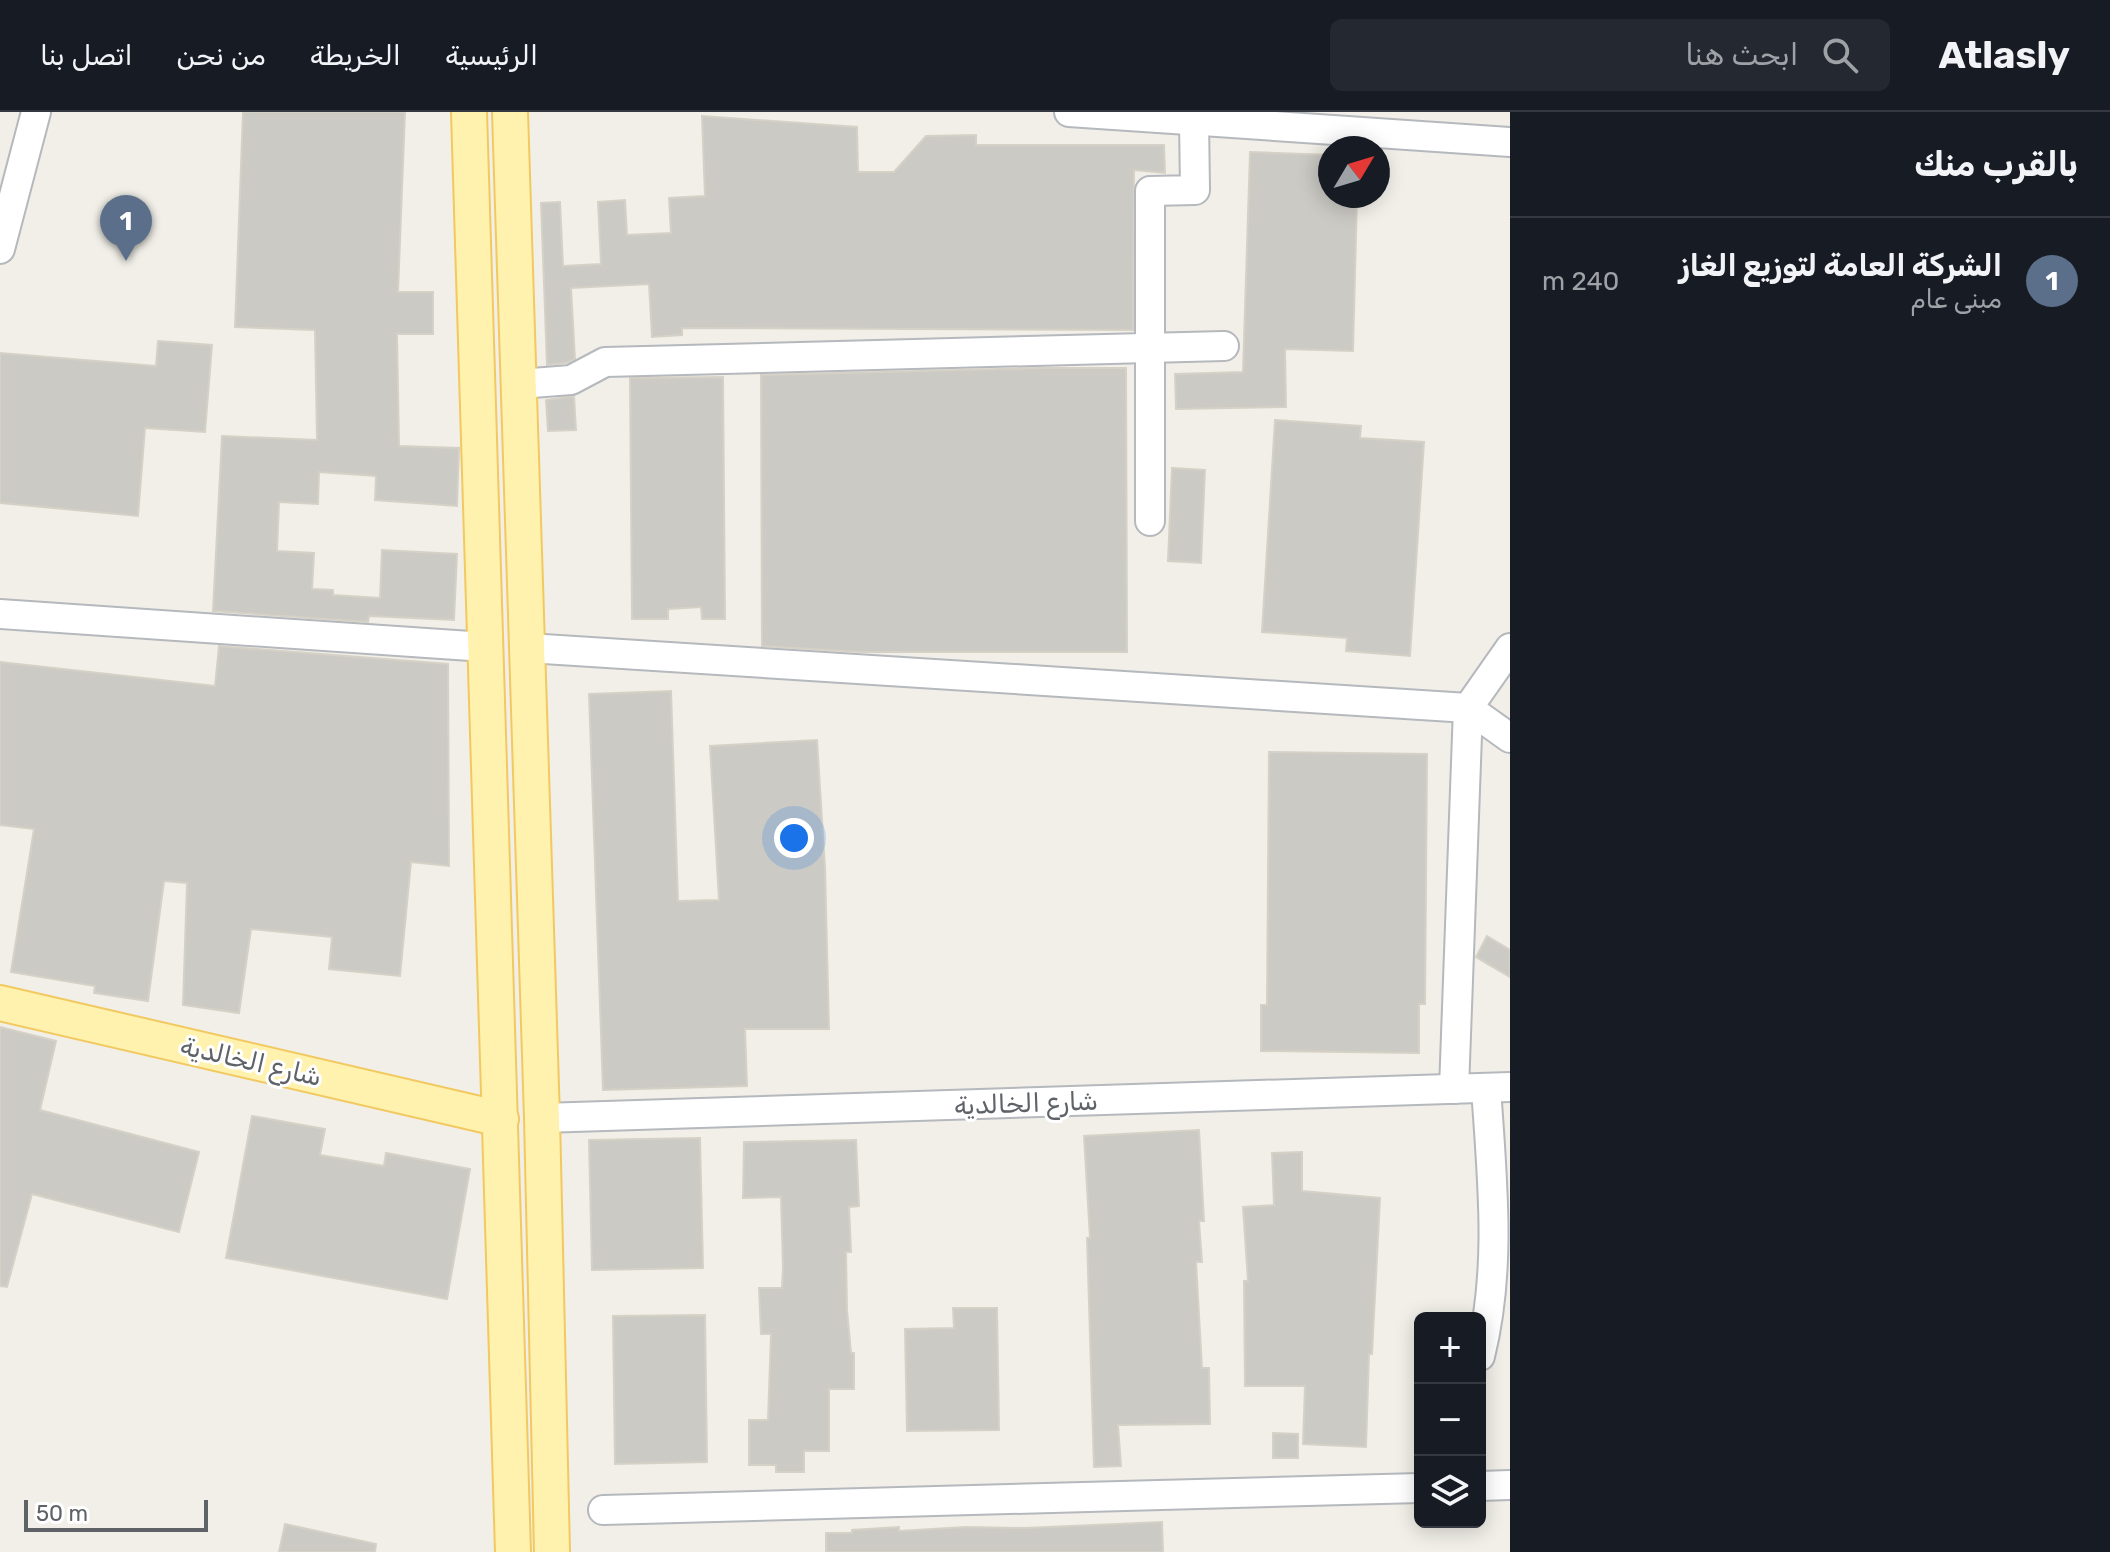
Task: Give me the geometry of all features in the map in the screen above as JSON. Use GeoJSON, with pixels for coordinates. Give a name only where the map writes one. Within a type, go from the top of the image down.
{"type":"FeatureCollection","features":[{"type":"Feature","properties":{"kind":"main road"},"geometry":{"type":"LineString","coordinates":[[469,112],[513,1552]]}},
{"type":"Feature","properties":{"kind":"main road"},"geometry":{"type":"LineString","coordinates":[[510,112],[542,1118],[552,1552]]}},
{"type":"Feature","properties":{"kind":"main road","name":"شارع الخالدية"},"geometry":{"type":"LineString","coordinates":[[0,1003],[501,1119]]}},
{"type":"Feature","properties":{"kind":"street"},"geometry":{"type":"LineString","coordinates":[[0,249],[36,112]]}},
{"type":"Feature","properties":{"kind":"street"},"geometry":{"type":"LineString","coordinates":[[1069,112],[1510,142]]}},
{"type":"Feature","properties":{"kind":"street"},"geometry":{"type":"LineString","coordinates":[[1150,521],[1150,191],[1195,190],[1194,120]]}},
{"type":"Feature","properties":{"kind":"street"},"geometry":{"type":"LineString","coordinates":[[519,384],[571,380],[605,362],[1224,346]]}},
{"type":"Feature","properties":{"kind":"street"},"geometry":{"type":"LineString","coordinates":[[0,614],[485,647]]}},
{"type":"Feature","properties":{"kind":"street"},"geometry":{"type":"LineString","coordinates":[[528,648],[1468,708],[1510,738]]}},
{"type":"Feature","properties":{"kind":"street"},"geometry":{"type":"LineString","coordinates":[[1454,1089],[1468,708],[1510,648]]}},
{"type":"Feature","properties":{"kind":"street"},"geometry":{"type":"LineString","coordinates":[[1486,1333],[1495,1221],[1498,1087]]}},
{"type":"Feature","properties":{"kind":"street","name":"شارع الخالدية"},"geometry":{"type":"LineString","coordinates":[[542,1118],[1498,1087]]}},
{"type":"Feature","properties":{"kind":"street"},"geometry":{"type":"LineString","coordinates":[[603,1510],[1414,1488]]}},
{"type":"Feature","properties":{"kind":"building"},"geometry":{"type":"Polygon","coordinates":[[[243,112],[405,112],[398,292],[433,292],[433,334],[397,334],[399,446],[459,448],[457,506],[375,500],[376,476],[319,472],[318,504],[279,502],[277,551],[314,553],[312,589],[333,590],[333,595],[380,598],[382,550],[457,554],[454,620],[369,616],[368,622],[213,611],[222,436],[317,440],[315,330],[235,327],[243,112]]]}},
{"type":"Feature","properties":{"kind":"building"},"geometry":{"type":"Polygon","coordinates":[[[702,116],[857,127],[858,172],[894,172],[926,136],[976,135],[976,145],[1164,145],[1165,173],[1134,170],[1133,330],[682,328],[682,335],[652,337],[649,284],[571,288],[575,359],[547,365],[541,203],[560,202],[563,266],[601,264],[598,202],[625,200],[627,235],[671,233],[669,198],[705,196],[702,116]]]}},
{"type":"Feature","properties":{"kind":"building"},"geometry":{"type":"Polygon","coordinates":[[[1250,152],[1318,155],[1318,208],[1357,208],[1353,351],[1285,349],[1286,407],[1176,409],[1175,374],[1243,372],[1250,152]]]}},
{"type":"Feature","properties":{"kind":"building"},"geometry":{"type":"Polygon","coordinates":[[[158,341],[212,345],[205,432],[145,428],[138,516],[0,503],[0,353],[156,366],[158,341]]]}},
{"type":"Feature","properties":{"kind":"building"},"geometry":{"type":"Polygon","coordinates":[[[1126,368],[1127,652],[861,652],[762,646],[761,375],[1126,368]]]}},
{"type":"Feature","properties":{"kind":"building"},"geometry":{"type":"Polygon","coordinates":[[[723,377],[725,619],[702,619],[701,607],[668,609],[668,619],[632,619],[630,378],[723,377]]]}},
{"type":"Feature","properties":{"kind":"building"},"geometry":{"type":"Polygon","coordinates":[[[574,396],[576,430],[548,431],[546,400],[574,396]]]}},
{"type":"Feature","properties":{"kind":"building"},"geometry":{"type":"Polygon","coordinates":[[[1275,420],[1361,426],[1360,438],[1424,442],[1410,656],[1346,651],[1347,638],[1262,632],[1275,420]]]}},
{"type":"Feature","properties":{"kind":"building"},"geometry":{"type":"Polygon","coordinates":[[[1172,468],[1205,470],[1201,563],[1168,561],[1172,468]]]}},
{"type":"Feature","properties":{"kind":"building"},"geometry":{"type":"Polygon","coordinates":[[[219,646],[448,664],[449,866],[411,862],[400,976],[329,969],[332,937],[251,929],[239,1013],[183,1005],[187,883],[164,881],[148,1001],[94,993],[95,986],[11,972],[34,829],[0,825],[0,662],[215,686],[219,646]]]}},
{"type":"Feature","properties":{"kind":"building"},"geometry":{"type":"Polygon","coordinates":[[[671,691],[678,901],[719,900],[710,746],[817,740],[825,868],[829,1029],[745,1029],[747,1086],[603,1090],[589,694],[671,691]]]}},
{"type":"Feature","properties":{"kind":"building"},"geometry":{"type":"Polygon","coordinates":[[[1269,752],[1427,754],[1425,1004],[1419,1004],[1419,1053],[1261,1051],[1261,1005],[1267,1005],[1269,752]]]}},
{"type":"Feature","properties":{"kind":"building"},"geometry":{"type":"Polygon","coordinates":[[[1487,936],[1510,950],[1510,977],[1476,957],[1487,936]]]}},
{"type":"Feature","properties":{"kind":"building"},"geometry":{"type":"Polygon","coordinates":[[[0,1027],[56,1041],[40,1110],[199,1152],[179,1232],[32,1194],[7,1287],[0,1286],[0,1027]]]}},
{"type":"Feature","properties":{"kind":"building"},"geometry":{"type":"Polygon","coordinates":[[[252,1116],[325,1129],[320,1155],[384,1166],[386,1153],[470,1169],[447,1299],[226,1258],[252,1116]]]}},
{"type":"Feature","properties":{"kind":"building"},"geometry":{"type":"Polygon","coordinates":[[[1199,1130],[1204,1221],[1199,1221],[1202,1262],[1196,1262],[1202,1368],[1209,1368],[1210,1424],[1118,1425],[1121,1466],[1094,1467],[1087,1238],[1090,1238],[1084,1136],[1199,1130]]]}},
{"type":"Feature","properties":{"kind":"building"},"geometry":{"type":"Polygon","coordinates":[[[700,1138],[703,1268],[592,1270],[589,1140],[700,1138]]]}},
{"type":"Feature","properties":{"kind":"building"},"geometry":{"type":"Polygon","coordinates":[[[856,1140],[859,1206],[849,1207],[851,1252],[846,1252],[854,1389],[829,1389],[829,1451],[804,1451],[804,1472],[776,1472],[776,1465],[749,1465],[749,1420],[768,1420],[771,1334],[761,1334],[759,1288],[782,1288],[783,1268],[781,1197],[743,1198],[744,1142],[856,1140]]]}},
{"type":"Feature","properties":{"kind":"building"},"geometry":{"type":"Polygon","coordinates":[[[1302,1152],[1302,1191],[1380,1198],[1366,1447],[1303,1444],[1305,1386],[1245,1386],[1244,1281],[1248,1281],[1243,1207],[1274,1205],[1272,1153],[1302,1152]]]}},
{"type":"Feature","properties":{"kind":"building"},"geometry":{"type":"Polygon","coordinates":[[[953,1308],[997,1308],[999,1430],[907,1431],[905,1329],[954,1328],[953,1308]]]}},
{"type":"Feature","properties":{"kind":"building"},"geometry":{"type":"Polygon","coordinates":[[[705,1315],[707,1462],[615,1464],[613,1316],[705,1315]]]}},
{"type":"Feature","properties":{"kind":"building"},"geometry":{"type":"Polygon","coordinates":[[[1273,1433],[1298,1434],[1298,1458],[1273,1458],[1273,1433]]]}},
{"type":"Feature","properties":{"kind":"building"},"geometry":{"type":"Polygon","coordinates":[[[1162,1522],[1163,1552],[826,1552],[826,1533],[852,1533],[852,1530],[899,1527],[899,1531],[965,1527],[1025,1528],[1162,1522]]]}},
{"type":"Feature","properties":{"kind":"building"},"geometry":{"type":"Polygon","coordinates":[[[285,1524],[376,1544],[375,1552],[279,1552],[285,1524]]]}},
{"type":"Feature","properties":{"kind":"place","name":"الشركة العامة لتوزيع الغاز"},"geometry":{"type":"Point","coordinates":[126,261]}}]}
